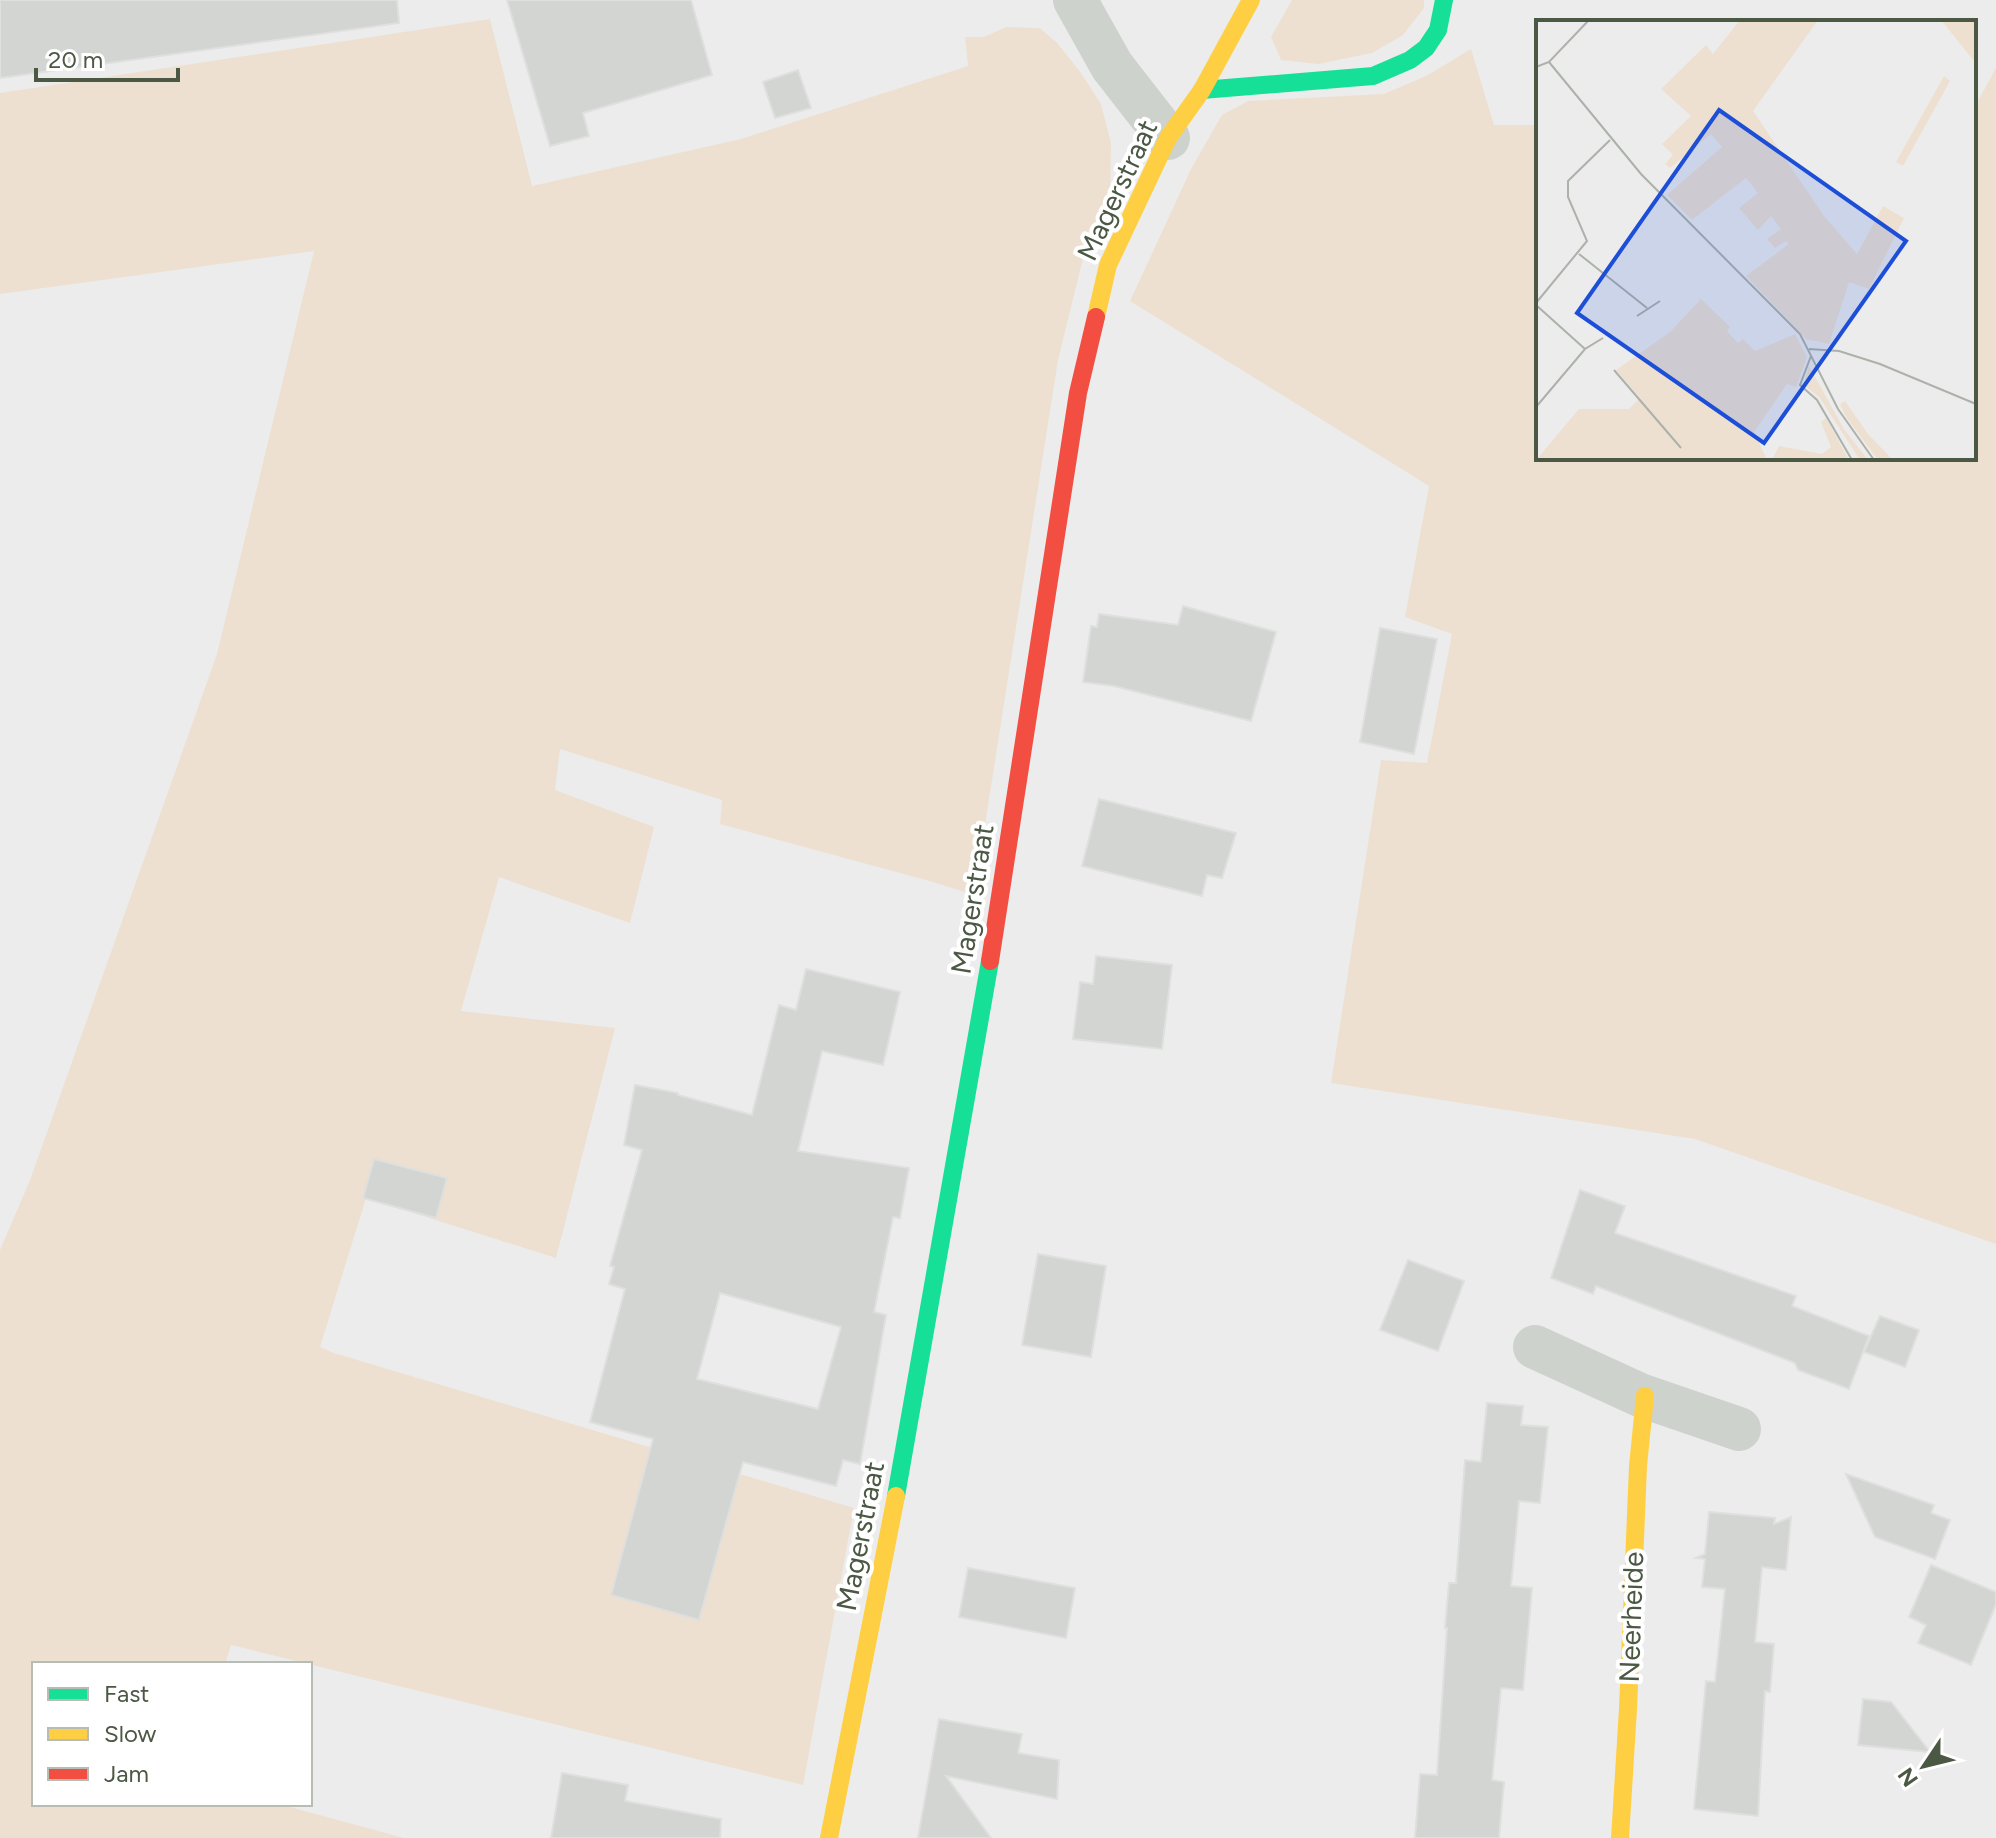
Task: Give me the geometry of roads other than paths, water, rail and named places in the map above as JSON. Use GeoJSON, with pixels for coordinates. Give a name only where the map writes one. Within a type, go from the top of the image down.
{"type":"FeatureCollection","features":[{"type":"Feature","properties":{"kind":"street"},"geometry":{"type":"LineString","coordinates":[[1075,0],[1112,66],[1168,138]]}},
{"type":"Feature","properties":{"kind":"street","name":"Magerstraat"},"geometry":{"type":"LineString","coordinates":[[829,1838],[910,1425],[999,914],[1078,393],[1108,265],[1168,138],[1202,90],[1251,0]]}},
{"type":"Feature","properties":{"kind":"street"},"geometry":{"type":"LineString","coordinates":[[1202,90],[1373,76],[1410,60],[1426,48],[1438,30],[1444,0]]}},
{"type":"Feature","properties":{"kind":"street"},"geometry":{"type":"LineString","coordinates":[[1535,1347],[1645,1396],[1739,1429]]}},
{"type":"Feature","properties":{"kind":"street","name":"Neerheide"},"geometry":{"type":"LineString","coordinates":[[1620,1838],[1638,1466],[1645,1396]]}}]}
